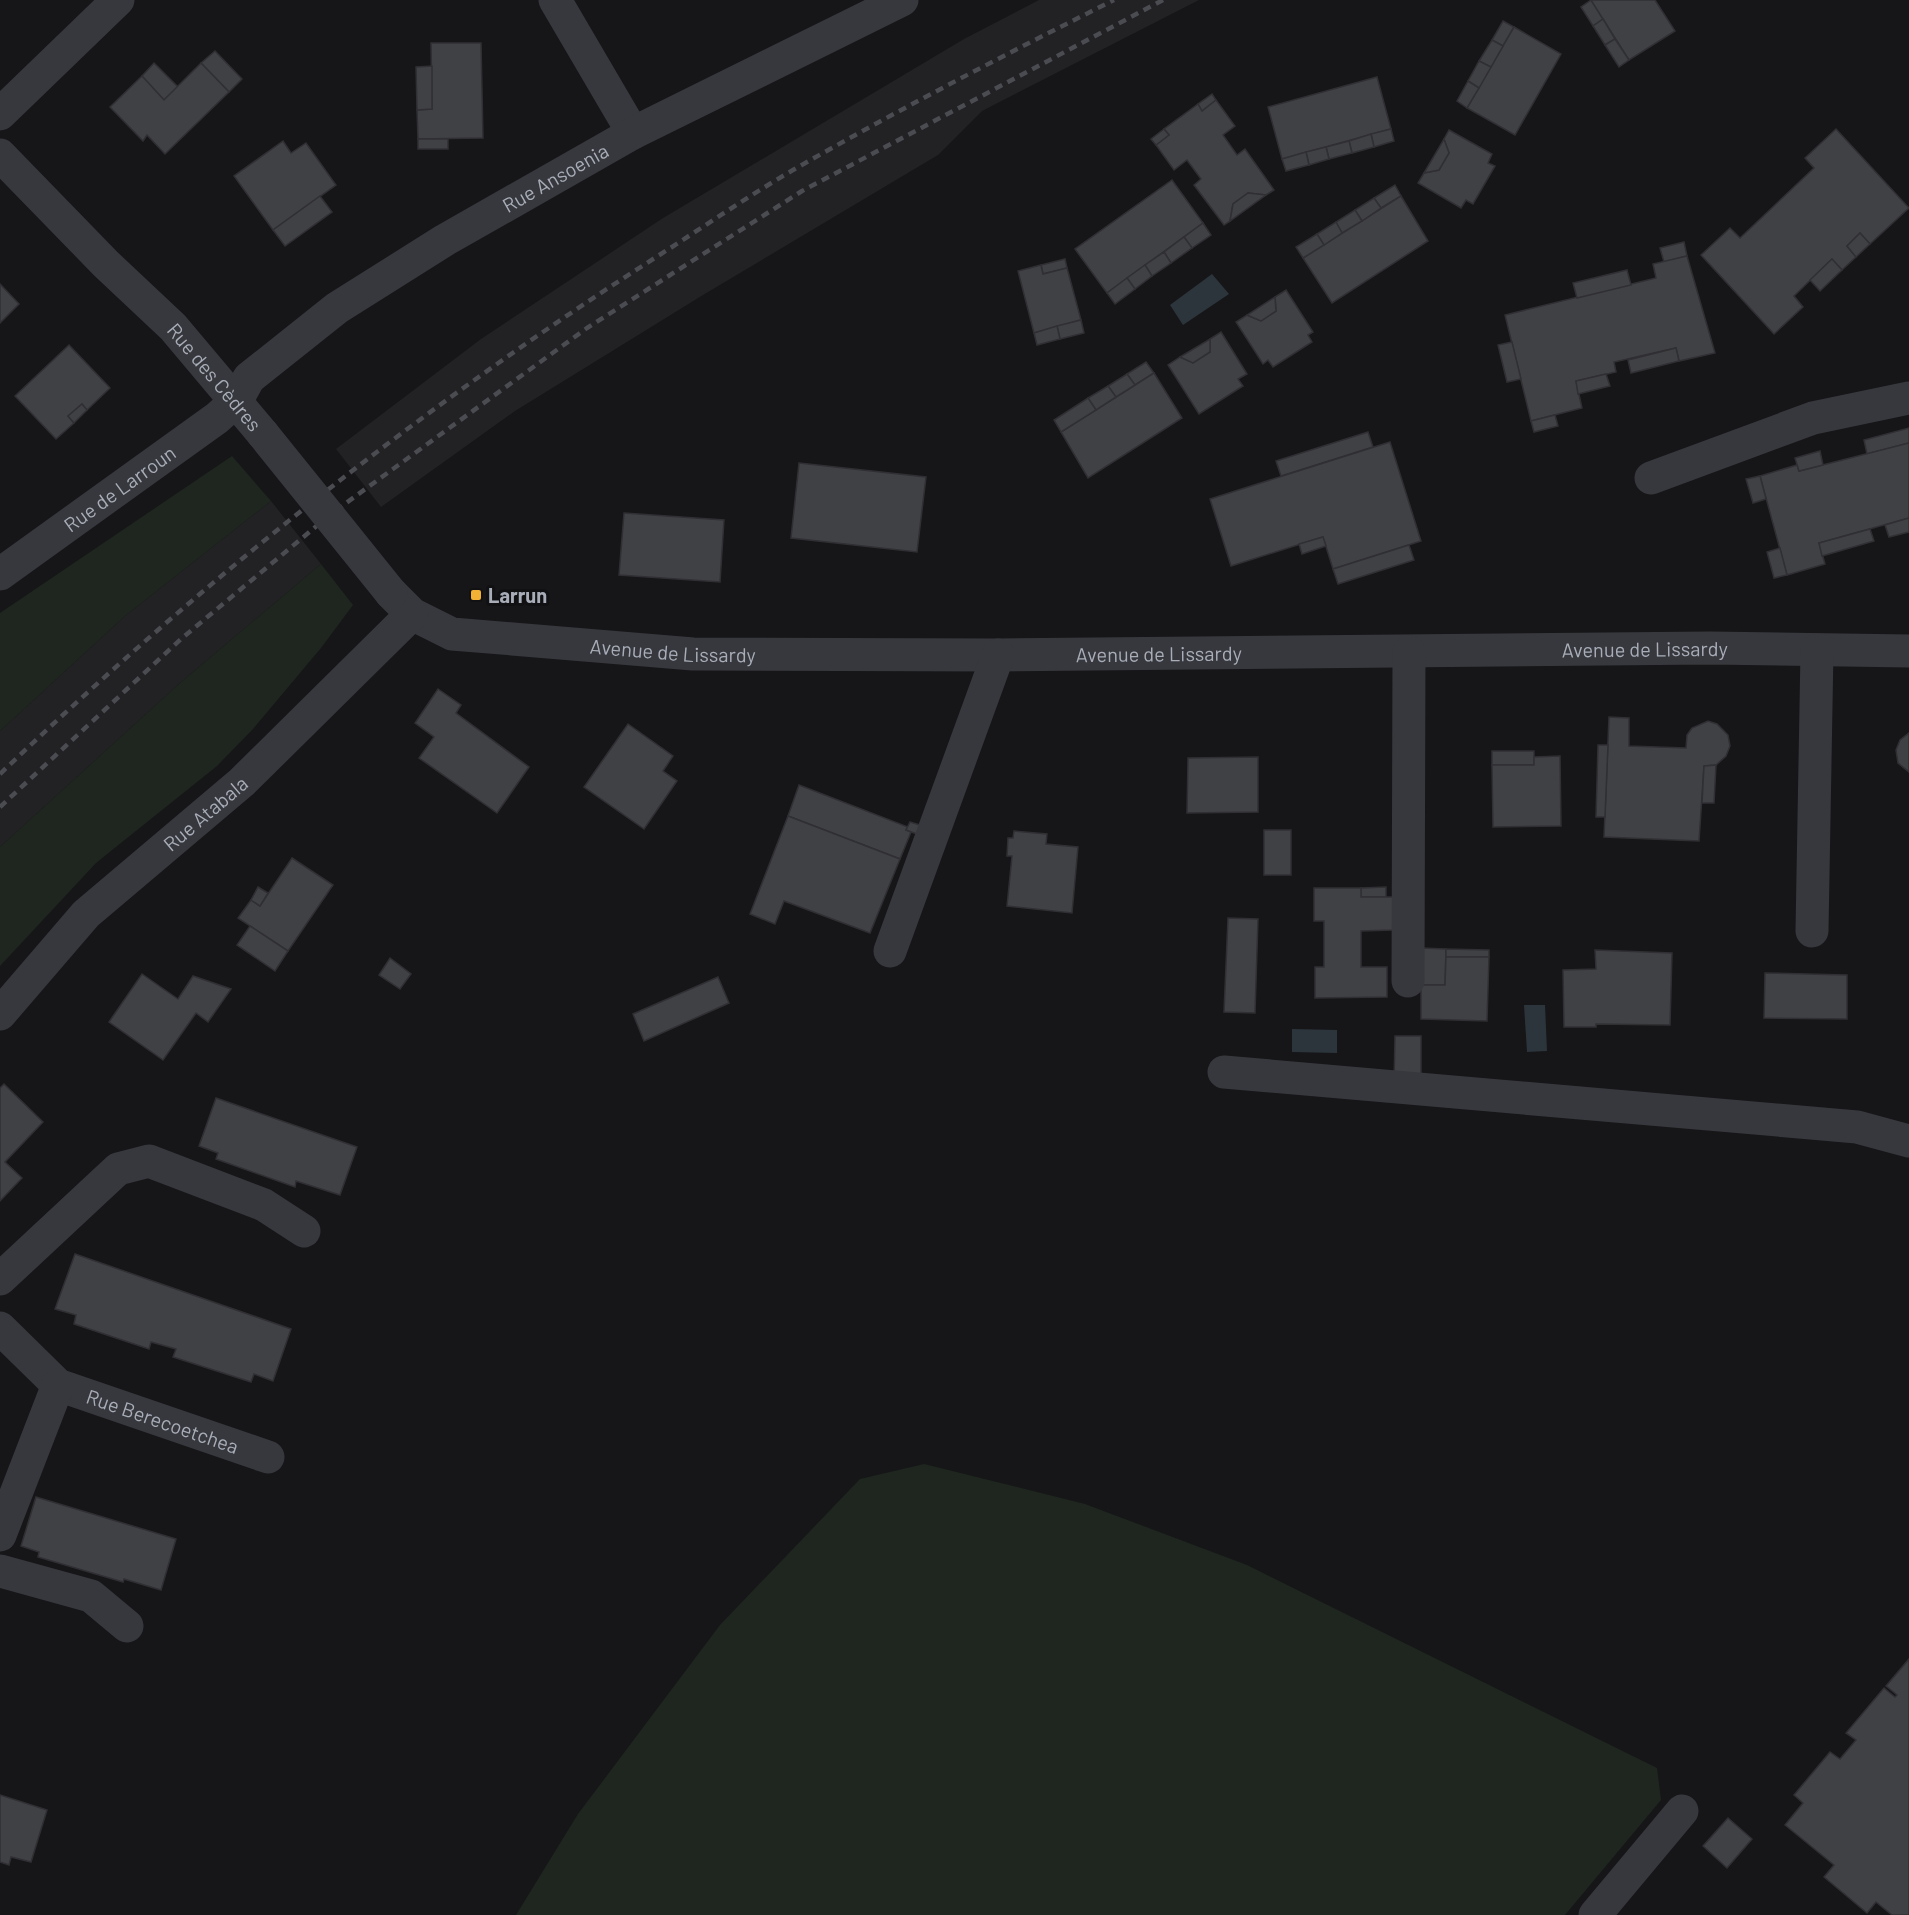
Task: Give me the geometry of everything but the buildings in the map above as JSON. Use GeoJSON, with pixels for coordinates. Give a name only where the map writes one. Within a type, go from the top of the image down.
{"type":"FeatureCollection","features":[{"type":"Feature","properties":{"kind":"street"},"geometry":{"type":"LineString","coordinates":[[0,114],[118,0]]}},
{"type":"Feature","properties":{"kind":"street"},"geometry":{"type":"LineString","coordinates":[[555,0],[633,133]]}},
{"type":"Feature","properties":{"kind":"street","name":"Rue Ansoenia"},"geometry":{"type":"LineString","coordinates":[[237,400],[249,378],[337,308],[445,240],[633,133],[902,0]]}},
{"type":"Feature","properties":{"kind":"street","name":"Rue des Cèdres"},"geometry":{"type":"LineString","coordinates":[[0,155],[106,264],[173,327],[237,400],[401,603]]}},
{"type":"Feature","properties":{"kind":"street"},"geometry":{"type":"LineString","coordinates":[[1652,478],[1813,417],[1909,398]]}},
{"type":"Feature","properties":{"kind":"street","name":"Rue de Larroun"},"geometry":{"type":"LineString","coordinates":[[0,574],[217,418],[237,400]]}},
{"type":"Feature","properties":{"kind":"street","name":"Avenue de Lissardy"},"geometry":{"type":"LineString","coordinates":[[401,603],[452,634],[693,654],[1909,651]]}},
{"type":"Feature","properties":{"kind":"street","name":"Rue Atabala"},"geometry":{"type":"LineString","coordinates":[[0,1014],[86,914],[242,782],[401,603]]}},
{"type":"Feature","properties":{"kind":"street"},"geometry":{"type":"LineString","coordinates":[[1812,931],[1817,650]]}},
{"type":"Feature","properties":{"kind":"street"},"geometry":{"type":"LineString","coordinates":[[1408,981],[1409,652]]}},
{"type":"Feature","properties":{"kind":"street"},"geometry":{"type":"LineString","coordinates":[[890,951],[998,655]]}},
{"type":"Feature","properties":{"kind":"street"},"geometry":{"type":"LineString","coordinates":[[1224,1072],[1857,1126],[1909,1142]]}},
{"type":"Feature","properties":{"kind":"street"},"geometry":{"type":"LineString","coordinates":[[0,1279],[118,1169],[149,1161],[264,1204],[304,1230]]}},
{"type":"Feature","properties":{"kind":"street","name":"Rue Berecoetchea"},"geometry":{"type":"LineString","coordinates":[[0,1328],[58,1384],[268,1457]]}},
{"type":"Feature","properties":{"kind":"street"},"geometry":{"type":"LineString","coordinates":[[0,1535],[58,1384]]}},
{"type":"Feature","properties":{"kind":"street"},"geometry":{"type":"LineString","coordinates":[[0,1571],[91,1596],[126,1626]]}},
{"type":"Feature","properties":{"kind":"street"},"geometry":{"type":"LineString","coordinates":[[1595,1915],[1682,1811]]}},
{"type":"Feature","properties":{"kind":"shaded area"},"geometry":{"type":"Polygon","coordinates":[[[1039,0],[1199,0],[982,111],[938,155],[703,295],[515,411],[381,507],[336,449],[481,339],[663,218],[964,39],[1039,0]]]}},
{"type":"Feature","properties":{"kind":"shaded area"},"geometry":{"type":"Polygon","coordinates":[[[1212,274],[1229,294],[1183,325],[1170,305],[1212,274]]]}},
{"type":"Feature","properties":{"kind":"shaded area"},"geometry":{"type":"Polygon","coordinates":[[[232,456],[271,501],[125,616],[0,731],[0,613],[232,456]]]}},
{"type":"Feature","properties":{"kind":"shaded area"},"geometry":{"type":"Polygon","coordinates":[[[271,501],[321,564],[180,683],[0,847],[0,731],[125,616],[271,501]]]}},
{"type":"Feature","properties":{"kind":"shaded area"},"geometry":{"type":"Polygon","coordinates":[[[321,564],[353,605],[321,648],[253,729],[217,766],[96,863],[0,966],[0,847],[180,683],[321,564]]]}},
{"type":"Feature","properties":{"kind":"shaded area"},"geometry":{"type":"Polygon","coordinates":[[[1524,1005],[1545,1005],[1547,1051],[1527,1052],[1524,1005]]]}},
{"type":"Feature","properties":{"kind":"shaded area"},"geometry":{"type":"Polygon","coordinates":[[[1292,1029],[1337,1030],[1337,1053],[1292,1052],[1292,1029]]]}},
{"type":"Feature","properties":{"kind":"shaded area"},"geometry":{"type":"Polygon","coordinates":[[[924,1464],[1085,1504],[1247,1565],[1657,1768],[1661,1800],[1565,1915],[516,1915],[578,1814],[720,1625],[860,1479],[924,1464]]]}},
{"type":"Feature","properties":{"kind":"railway"},"geometry":{"type":"LineString","coordinates":[[0,774],[78,701],[239,561],[322,494],[494,366],[582,305],[793,170],[952,83],[1114,0]]}},
{"type":"Feature","properties":{"kind":"railway"},"geometry":{"type":"LineString","coordinates":[[0,807],[181,639],[331,514],[587,328],[802,191],[1163,0]]}},
{"type":"Feature","properties":{"kind":"place","name":"Larrun"},"geometry":{"type":"Point","coordinates":[476,595]}}]}
